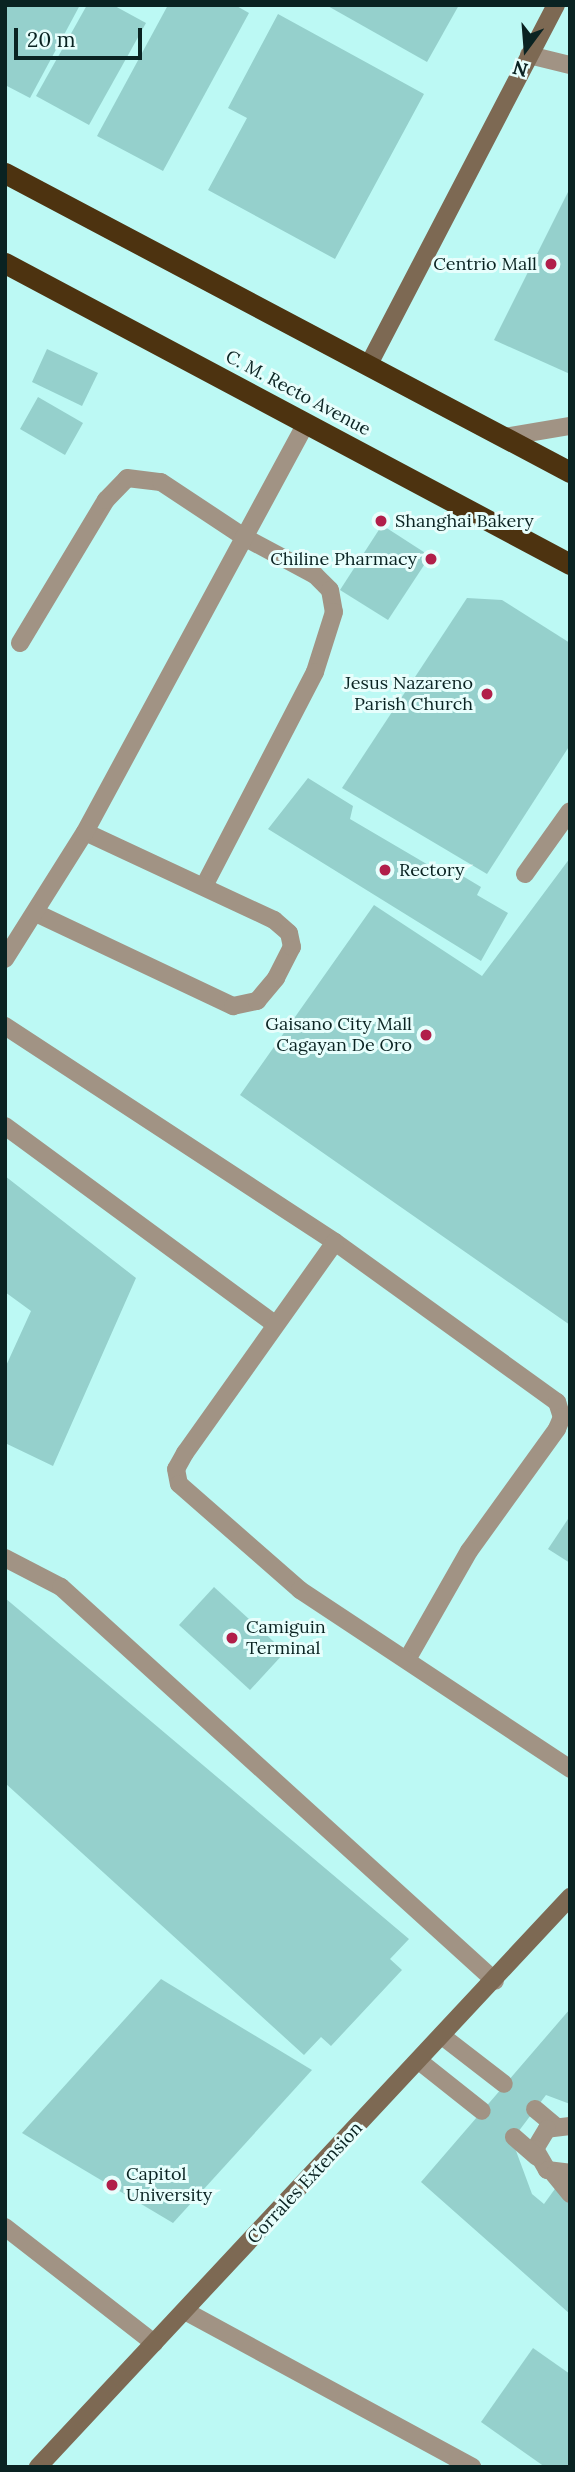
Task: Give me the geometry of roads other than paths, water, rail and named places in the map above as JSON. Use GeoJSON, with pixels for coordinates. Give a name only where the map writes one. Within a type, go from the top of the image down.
{"type":"FeatureCollection","features":[{"type":"Feature","properties":{"kind":"highway"},"geometry":{"type":"LineString","coordinates":[[5,173],[570,472]]}},
{"type":"Feature","properties":{"kind":"highway","name":"C. M. Recto Avenue"},"geometry":{"type":"LineString","coordinates":[[5,262],[570,564]]}},
{"type":"Feature","properties":{"kind":"main road"},"geometry":{"type":"LineString","coordinates":[[368,366],[556,5]]}},
{"type":"Feature","properties":{"kind":"main road","name":"Corrales Extension"},"geometry":{"type":"LineString","coordinates":[[38,2467],[495,1981],[570,1897]]}},
{"type":"Feature","properties":{"kind":"street"},"geometry":{"type":"LineString","coordinates":[[529,55],[570,65]]}},
{"type":"Feature","properties":{"kind":"street"},"geometry":{"type":"LineString","coordinates":[[5,959],[36,914],[85,832],[306,423]]}},
{"type":"Feature","properties":{"kind":"street"},"geometry":{"type":"LineString","coordinates":[[503,437],[570,426]]}},
{"type":"Feature","properties":{"kind":"street"},"geometry":{"type":"LineString","coordinates":[[20,643],[106,500],[127,478],[161,482],[244,537],[315,576],[330,590],[334,612],[315,672],[205,884]]}},
{"type":"Feature","properties":{"kind":"street"},"geometry":{"type":"LineString","coordinates":[[525,874],[570,811]]}},
{"type":"Feature","properties":{"kind":"street"},"geometry":{"type":"LineString","coordinates":[[36,914],[213,1000],[233,1006],[257,1001],[276,978],[292,947],[289,933],[274,920],[205,884],[85,832]]}},
{"type":"Feature","properties":{"kind":"street"},"geometry":{"type":"LineString","coordinates":[[5,1026],[335,1242],[556,1402],[562,1417],[469,1551],[408,1658]]}},
{"type":"Feature","properties":{"kind":"street"},"geometry":{"type":"LineString","coordinates":[[5,1126],[275,1324]]}},
{"type":"Feature","properties":{"kind":"street"},"geometry":{"type":"LineString","coordinates":[[335,1242],[186,1453],[176,1469],[178,1484],[300,1590],[408,1658],[570,1769]]}},
{"type":"Feature","properties":{"kind":"street"},"geometry":{"type":"LineString","coordinates":[[5,1558],[61,1587],[495,1981]]}},
{"type":"Feature","properties":{"kind":"street"},"geometry":{"type":"LineString","coordinates":[[442,2036],[504,2084]]}},
{"type":"Feature","properties":{"kind":"street"},"geometry":{"type":"LineString","coordinates":[[419,2061],[482,2111]]}},
{"type":"Feature","properties":{"kind":"street"},"geometry":{"type":"LineString","coordinates":[[535,2109],[562,2126]]}},
{"type":"Feature","properties":{"kind":"street"},"geometry":{"type":"LineString","coordinates":[[537,2157],[541,2134],[562,2126]]}},
{"type":"Feature","properties":{"kind":"street"},"geometry":{"type":"LineString","coordinates":[[514,2137],[537,2157],[562,2173],[570,2194]]}},
{"type":"Feature","properties":{"kind":"street"},"geometry":{"type":"LineString","coordinates":[[5,2227],[154,2343]]}},
{"type":"Feature","properties":{"kind":"street"},"geometry":{"type":"LineString","coordinates":[[185,2311],[472,2467]]}},
{"type":"Feature","properties":{"kind":"place","name":"Centrio Mall"},"geometry":{"type":"Point","coordinates":[551,264]}},
{"type":"Feature","properties":{"kind":"place","name":"Shanghai Bakery"},"geometry":{"type":"Point","coordinates":[381,521]}},
{"type":"Feature","properties":{"kind":"place","name":"Chiline Pharmacy"},"geometry":{"type":"Point","coordinates":[431,559]}},
{"type":"Feature","properties":{"kind":"place","name":"Jesus Nazareno Parish Church"},"geometry":{"type":"Point","coordinates":[487,694]}},
{"type":"Feature","properties":{"kind":"place","name":"Rectory"},"geometry":{"type":"Point","coordinates":[385,870]}},
{"type":"Feature","properties":{"kind":"place","name":"Gaisano City Mall Cagayan De Oro"},"geometry":{"type":"Point","coordinates":[426,1035]}},
{"type":"Feature","properties":{"kind":"place","name":"Camiguin Terminal"},"geometry":{"type":"Point","coordinates":[232,1638]}},
{"type":"Feature","properties":{"kind":"place","name":"Capitol University"},"geometry":{"type":"Point","coordinates":[112,2185]}}]}
